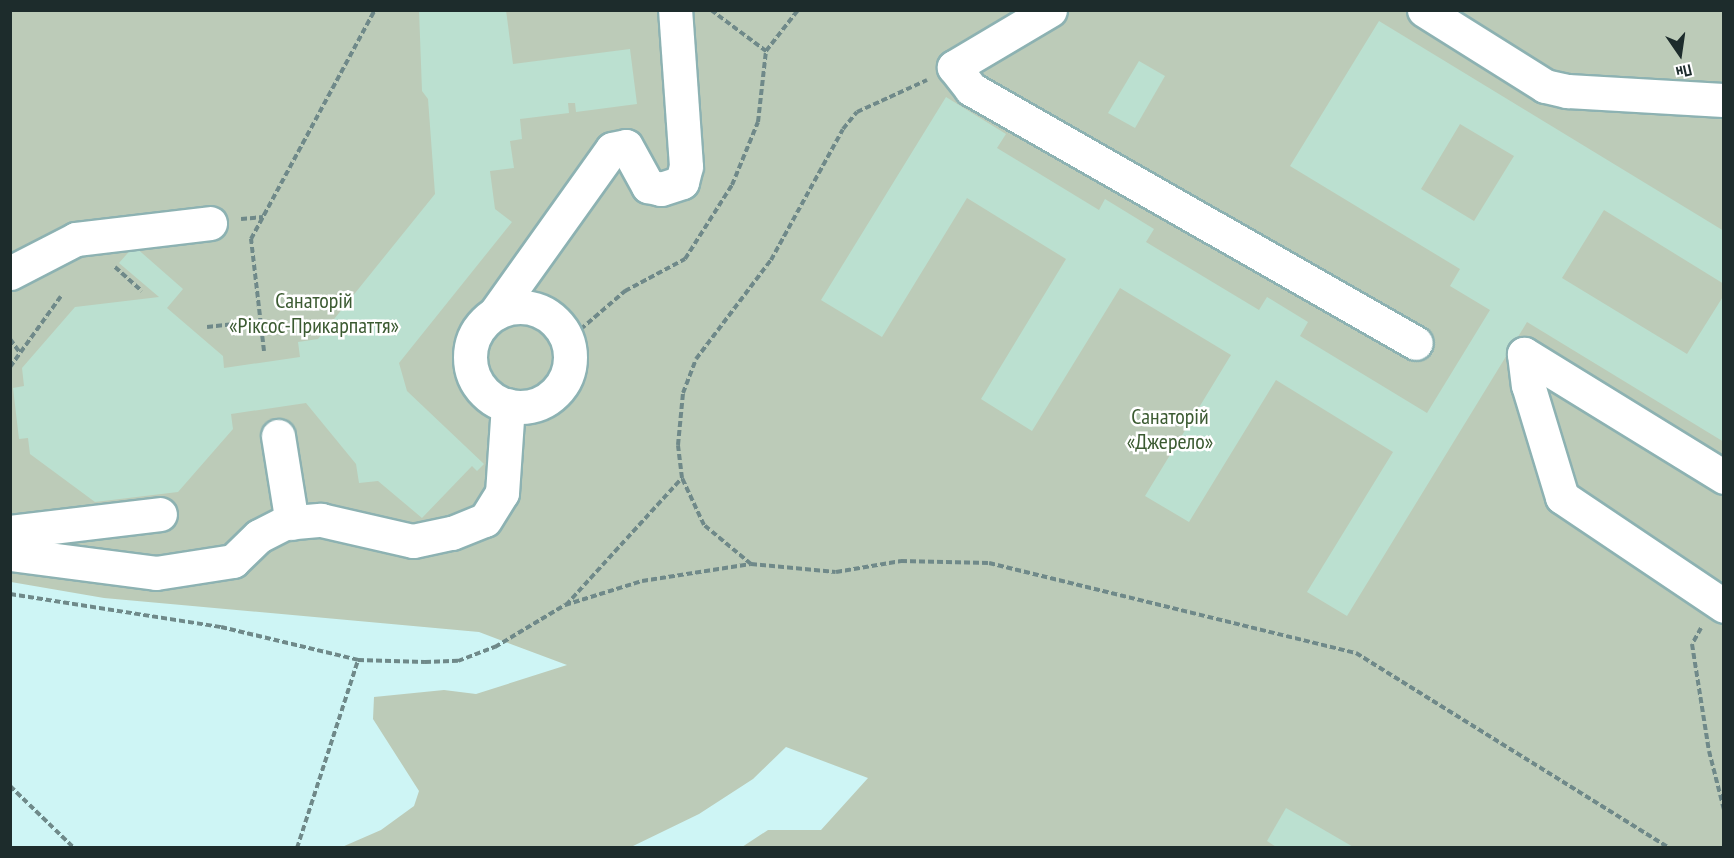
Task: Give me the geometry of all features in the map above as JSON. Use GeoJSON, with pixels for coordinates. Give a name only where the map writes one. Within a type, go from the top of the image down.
{"type":"FeatureCollection","features":[{"type":"Feature","properties":{"kind":"lane"},"geometry":{"type":"LineString","coordinates":[[495,314],[517,307],[541,311],[554,320],[569,346],[566,377],[558,390],[531,406],[508,405],[487,394],[471,368],[474,337],[495,314],[612,149],[626,146],[648,186],[660,189],[682,182],[686,166],[675,10]]}},
{"type":"Feature","properties":{"kind":"lane"},"geometry":{"type":"LineString","coordinates":[[1050,10],[954,68],[971,89],[1416,343]]}},
{"type":"Feature","properties":{"kind":"lane"},"geometry":{"type":"LineString","coordinates":[[1424,10],[1545,86],[1567,91],[1724,100]]}},
{"type":"Feature","properties":{"kind":"lane"},"geometry":{"type":"LineString","coordinates":[[10,273],[76,239],[210,223]]}},
{"type":"Feature","properties":{"kind":"lane"},"geometry":{"type":"LineString","coordinates":[[1720,604],[1562,497],[1528,385],[1524,354],[1724,477]]}},
{"type":"Feature","properties":{"kind":"lane"},"geometry":{"type":"LineString","coordinates":[[10,554],[156,573],[233,561],[259,536],[292,523],[321,520],[414,541],[452,533],[485,520],[502,493],[508,405]]}},
{"type":"Feature","properties":{"kind":"lane"},"geometry":{"type":"LineString","coordinates":[[278,436],[292,523]]}},
{"type":"Feature","properties":{"kind":"lane"},"geometry":{"type":"LineString","coordinates":[[10,532],[160,514]]}},
{"type":"Feature","properties":{"kind":"path"},"geometry":{"type":"LineString","coordinates":[[264,351],[251,239],[375,10]]}},
{"type":"Feature","properties":{"kind":"path"},"geometry":{"type":"LineString","coordinates":[[711,10],[766,51]]}},
{"type":"Feature","properties":{"kind":"path"},"geometry":{"type":"LineString","coordinates":[[752,564],[704,525],[682,478],[679,415],[696,359],[771,260],[843,129],[857,112],[954,68]]}},
{"type":"Feature","properties":{"kind":"path"},"geometry":{"type":"LineString","coordinates":[[10,368],[61,296]]}},
{"type":"Feature","properties":{"kind":"path"},"geometry":{"type":"LineString","coordinates":[[207,327],[261,321]]}},
{"type":"Feature","properties":{"kind":"path"},"geometry":{"type":"LineString","coordinates":[[10,339],[20,354]]}},
{"type":"Feature","properties":{"kind":"path"},"geometry":{"type":"LineString","coordinates":[[566,605],[682,478]]}},
{"type":"Feature","properties":{"kind":"path"},"geometry":{"type":"LineString","coordinates":[[10,594],[221,627],[358,660],[458,661],[495,647],[566,605],[642,581],[752,564],[836,572],[901,561],[990,562],[1356,653],[1669,848]]}},
{"type":"Feature","properties":{"kind":"path"},"geometry":{"type":"LineString","coordinates":[[1720,604],[1692,644],[1709,751],[1724,810]]}},
{"type":"Feature","properties":{"kind":"path"},"geometry":{"type":"LineString","coordinates":[[297,848],[358,660]]}},
{"type":"Feature","properties":{"kind":"path"},"geometry":{"type":"LineString","coordinates":[[10,786],[74,848]]}},
{"type":"Feature","properties":{"kind":"green space","name":"Санаторій «Джерело»"},"geometry":{"type":"Polygon","coordinates":[[[10,11],[1723,11],[1723,847],[742,847],[768,830],[821,830],[868,778],[786,747],[753,779],[699,814],[631,847],[342,847],[381,830],[414,806],[419,791],[373,719],[374,697],[444,690],[476,694],[567,665],[479,632],[104,598],[11,582],[10,11]]]}},
{"type":"Feature","properties":{"kind":"building"},"geometry":{"type":"Polygon","coordinates":[[[419,10],[506,10],[513,64],[630,49],[637,104],[576,112],[575,103],[568,103],[569,113],[520,119],[522,139],[510,141],[514,168],[490,171],[495,209],[512,222],[399,363],[407,391],[484,464],[477,471],[472,466],[422,518],[378,481],[359,483],[356,464],[306,403],[231,414],[233,429],[178,492],[95,502],[30,454],[28,438],[19,439],[13,388],[24,386],[22,368],[75,307],[159,297],[119,263],[134,246],[183,289],[167,308],[223,356],[224,368],[300,357],[298,342],[318,339],[435,194],[428,99],[422,91],[419,10]]]}},
{"type":"Feature","properties":{"kind":"building"},"geometry":{"type":"Polygon","coordinates":[[[1379,21],[1724,231],[1724,284],[1604,210],[1562,278],[1687,354],[1724,295],[1724,442],[1527,322],[1347,616],[1307,592],[1393,452],[1276,380],[1189,522],[1145,496],[1231,355],[1120,288],[1032,431],[981,399],[1066,259],[967,198],[882,337],[821,300],[946,97],[1006,134],[997,148],[1099,210],[1105,199],[1154,229],[1146,242],[1259,310],[1267,297],[1308,322],[1300,336],[1427,413],[1490,310],[1450,286],[1460,269],[1290,166],[1379,21]],[[1460,124],[1421,189],[1474,221],[1514,156],[1460,124]]]}},
{"type":"Feature","properties":{"kind":"building"},"geometry":{"type":"Polygon","coordinates":[[[1139,61],[1165,76],[1135,128],[1108,113],[1139,61]]]}},
{"type":"Feature","properties":{"kind":"building"},"geometry":{"type":"Polygon","coordinates":[[[1286,808],[1355,848],[1278,848],[1267,841],[1286,808]]]}},
{"type":"Feature","properties":{"kind":"park label","name":"Санаторій «Ріксос-Прикарпаття»"},"geometry":{"type":"Point","coordinates":[314,312]}}]}
